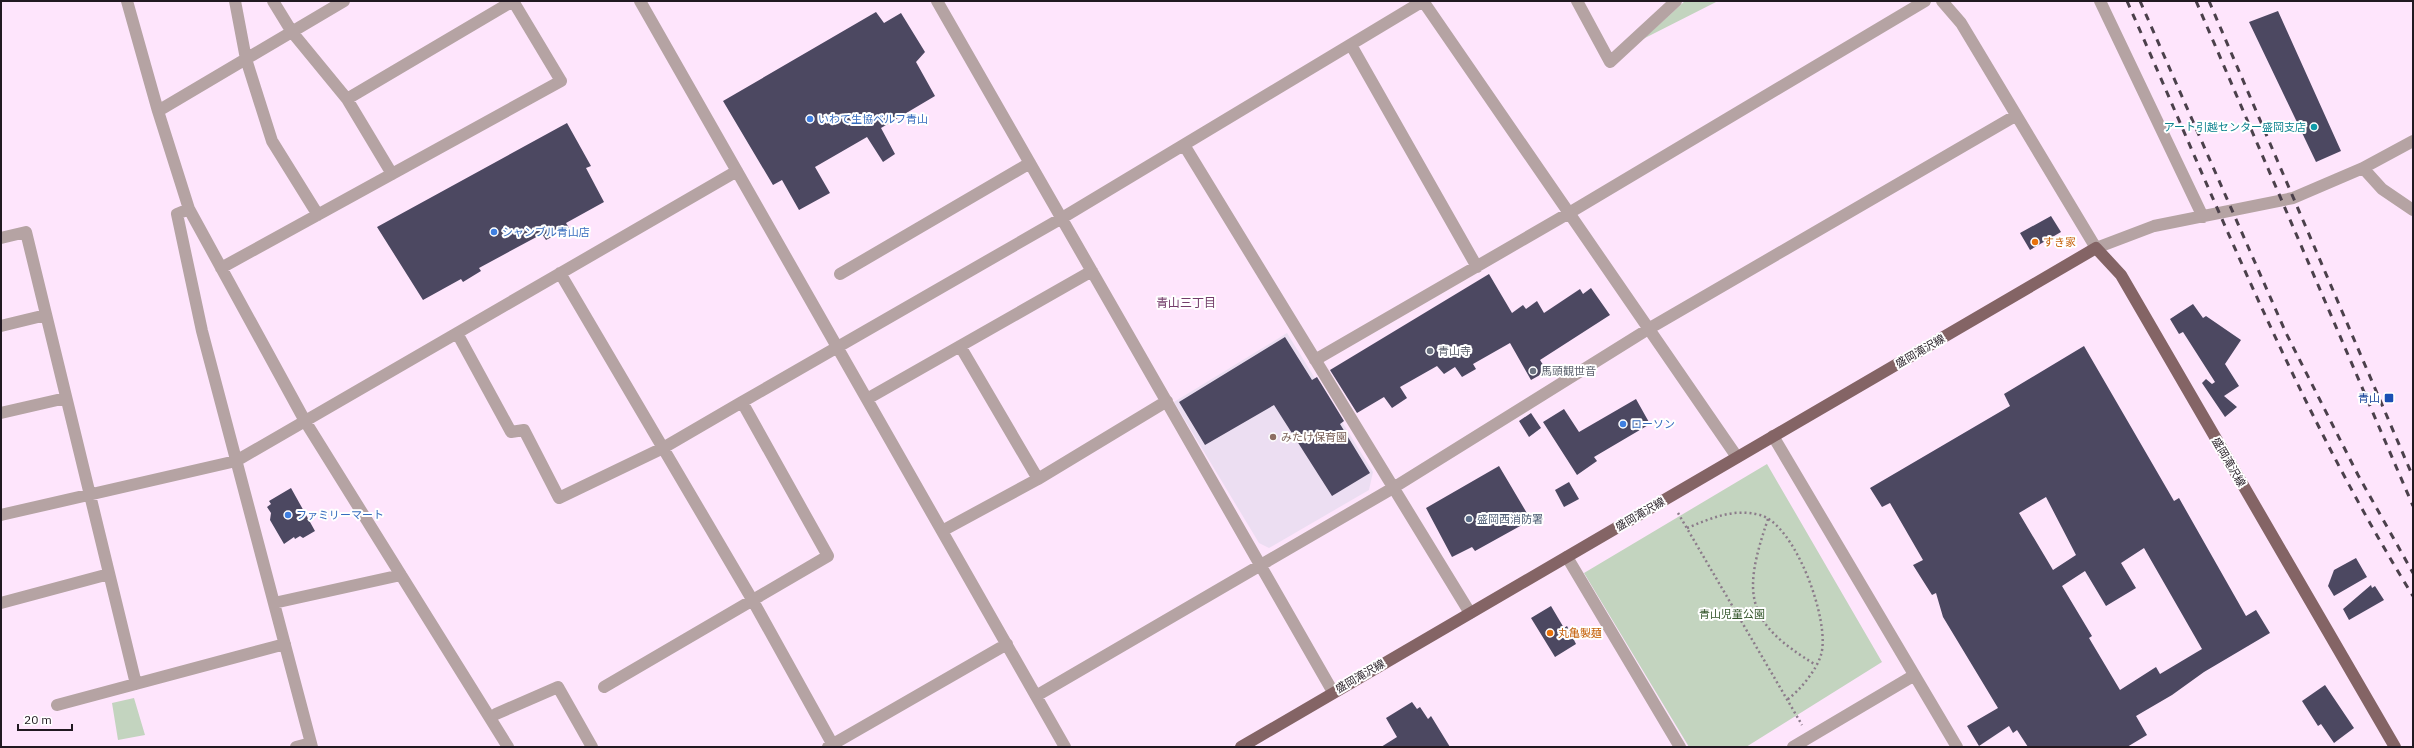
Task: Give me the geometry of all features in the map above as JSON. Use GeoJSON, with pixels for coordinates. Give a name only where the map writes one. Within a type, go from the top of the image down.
{"type":"FeatureCollection","features":[{"type":"Feature","properties":{"kind":"main road","name":"盛岡滝沢線"},"geometry":{"type":"LineString","coordinates":[[1241,747],[2096,248],[2121,276],[2395,747]]}},
{"type":"Feature","properties":{"kind":"street"},"geometry":{"type":"LineString","coordinates":[[127,1],[158,111],[189,208],[305,421],[508,747]]}},
{"type":"Feature","properties":{"kind":"street"},"geometry":{"type":"LineString","coordinates":[[235,1],[246,59],[272,141],[318,215]]}},
{"type":"Feature","properties":{"kind":"street"},"geometry":{"type":"LineString","coordinates":[[274,1],[292,32],[347,99],[392,174]]}},
{"type":"Feature","properties":{"kind":"street"},"geometry":{"type":"LineString","coordinates":[[158,111],[344,1]]}},
{"type":"Feature","properties":{"kind":"street"},"geometry":{"type":"LineString","coordinates":[[221,268],[561,81],[513,1],[347,99]]}},
{"type":"Feature","properties":{"kind":"street"},"geometry":{"type":"LineString","coordinates":[[640,1],[1065,747]]}},
{"type":"Feature","properties":{"kind":"street"},"geometry":{"type":"LineString","coordinates":[[937,1],[1334,692]]}},
{"type":"Feature","properties":{"kind":"street"},"geometry":{"type":"LineString","coordinates":[[457,333],[511,432],[524,430],[559,498],[663,448],[838,348],[1062,218],[1423,1],[1650,328],[1737,457]]}},
{"type":"Feature","properties":{"kind":"street"},"geometry":{"type":"LineString","coordinates":[[1577,1],[1610,62],[1676,1]]}},
{"type":"Feature","properties":{"kind":"street"},"geometry":{"type":"LineString","coordinates":[[1315,360],[1569,213],[1925,1]]}},
{"type":"Feature","properties":{"kind":"street"},"geometry":{"type":"LineString","coordinates":[[1942,1],[1961,23],[2015,116],[2096,248],[2154,226],[2293,198],[2363,168],[2413,141]]}},
{"type":"Feature","properties":{"kind":"street"},"geometry":{"type":"LineString","coordinates":[[2100,1],[2204,217]]}},
{"type":"Feature","properties":{"kind":"street"},"geometry":{"type":"LineString","coordinates":[[1351,45],[1477,267]]}},
{"type":"Feature","properties":{"kind":"street"},"geometry":{"type":"LineString","coordinates":[[1036,696],[1393,488],[1650,328],[2015,116]]}},
{"type":"Feature","properties":{"kind":"street"},"geometry":{"type":"LineString","coordinates":[[1184,145],[1470,613]]}},
{"type":"Feature","properties":{"kind":"street"},"geometry":{"type":"LineString","coordinates":[[840,274],[1030,163]]}},
{"type":"Feature","properties":{"kind":"street"},"geometry":{"type":"LineString","coordinates":[[2363,168],[2382,189],[2413,210]]}},
{"type":"Feature","properties":{"kind":"street"},"geometry":{"type":"LineString","coordinates":[[1,515],[236,460],[737,171]]}},
{"type":"Feature","properties":{"kind":"street"},"geometry":{"type":"LineString","coordinates":[[189,208],[177,214],[202,331],[312,745],[296,747]]}},
{"type":"Feature","properties":{"kind":"street"},"geometry":{"type":"LineString","coordinates":[[1,238],[26,232],[136,684]]}},
{"type":"Feature","properties":{"kind":"street"},"geometry":{"type":"LineString","coordinates":[[867,399],[1092,271]]}},
{"type":"Feature","properties":{"kind":"street"},"geometry":{"type":"LineString","coordinates":[[560,273],[753,601],[831,746],[1006,644]]}},
{"type":"Feature","properties":{"kind":"street"},"geometry":{"type":"LineString","coordinates":[[1,326],[46,314]]}},
{"type":"Feature","properties":{"kind":"street"},"geometry":{"type":"LineString","coordinates":[[960,346],[1038,479]]}},
{"type":"Feature","properties":{"kind":"street"},"geometry":{"type":"LineString","coordinates":[[1,413],[66,398]]}},
{"type":"Feature","properties":{"kind":"street"},"geometry":{"type":"LineString","coordinates":[[942,531],[1038,479],[1167,401]]}},
{"type":"Feature","properties":{"kind":"street"},"geometry":{"type":"LineString","coordinates":[[604,686],[753,601],[828,556],[742,402]]}},
{"type":"Feature","properties":{"kind":"street"},"geometry":{"type":"LineString","coordinates":[[1774,436],[1913,676],[1956,747]]}},
{"type":"Feature","properties":{"kind":"street"},"geometry":{"type":"LineString","coordinates":[[1567,557],[1680,747]]}},
{"type":"Feature","properties":{"kind":"street"},"geometry":{"type":"LineString","coordinates":[[1,603],[109,574]]}},
{"type":"Feature","properties":{"kind":"street"},"geometry":{"type":"LineString","coordinates":[[274,603],[401,575]]}},
{"type":"Feature","properties":{"kind":"street"},"geometry":{"type":"LineString","coordinates":[[57,705],[285,644]]}},
{"type":"Feature","properties":{"kind":"street"},"geometry":{"type":"LineString","coordinates":[[1792,747],[1913,676]]}},
{"type":"Feature","properties":{"kind":"street"},"geometry":{"type":"LineString","coordinates":[[496,714],[558,686],[592,747]]}},
{"type":"Feature","properties":{"kind":"path"},"geometry":{"type":"LineString","coordinates":[[1687,528],[1727,513],[1743,512],[1761,515],[1768,519],[1782,530],[1791,544],[1806,574],[1819,610],[1823,641],[1821,654],[1816,665],[1798,692],[1787,700]]}},
{"type":"Feature","properties":{"kind":"path"},"geometry":{"type":"LineString","coordinates":[[1678,513],[1809,737]]}},
{"type":"Feature","properties":{"kind":"path"},"geometry":{"type":"LineString","coordinates":[[1768,519],[1754,567],[1754,604],[1775,636],[1816,665]]}},
{"type":"Feature","properties":{"kind":"shaded area","name":"みたけ保育園"},"geometry":{"type":"Polygon","coordinates":[[[1287,333],[1373,472],[1369,490],[1269,548],[1259,543],[1174,402],[1287,333]]]}},
{"type":"Feature","properties":{"kind":"green space"},"geometry":{"type":"Polygon","coordinates":[[[1685,1],[1718,1],[1643,39],[1685,1]]]}},
{"type":"Feature","properties":{"kind":"green space","name":"青山児童公園"},"geometry":{"type":"Polygon","coordinates":[[[1767,464],[1882,662],[1746,747],[1689,747],[1584,573],[1767,464]]]}},
{"type":"Feature","properties":{"kind":"green space"},"geometry":{"type":"Polygon","coordinates":[[[134,698],[145,735],[118,740],[112,703],[134,698]]]}},
{"type":"Feature","properties":{"kind":"building"},"geometry":{"type":"Polygon","coordinates":[[[2278,11],[2341,151],[2316,162],[2249,22],[2278,11]]]}},
{"type":"Feature","properties":{"kind":"building"},"geometry":{"type":"Polygon","coordinates":[[[876,12],[884,23],[901,13],[925,52],[916,62],[935,96],[881,128],[895,154],[883,162],[867,137],[815,167],[830,193],[799,210],[782,180],[773,185],[723,101],[876,12]]]}},
{"type":"Feature","properties":{"kind":"building"},"geometry":{"type":"Polygon","coordinates":[[[567,123],[591,166],[586,168],[604,202],[566,223],[569,228],[546,240],[542,234],[479,268],[481,271],[463,282],[461,279],[423,300],[377,227],[567,123]]]}},
{"type":"Feature","properties":{"kind":"building","name":"すき家"},"geometry":{"type":"Polygon","coordinates":[[[2051,216],[2061,232],[2030,250],[2020,233],[2051,216]]]}},
{"type":"Feature","properties":{"kind":"building"},"geometry":{"type":"Polygon","coordinates":[[[1489,274],[1512,313],[1523,305],[1526,309],[1537,301],[1544,313],[1580,289],[1583,294],[1591,288],[1610,315],[1540,360],[1547,371],[1531,380],[1510,343],[1473,364],[1476,369],[1462,377],[1455,367],[1444,374],[1437,366],[1400,387],[1407,398],[1392,408],[1384,397],[1357,413],[1330,370],[1489,274]]]}},
{"type":"Feature","properties":{"kind":"building"},"geometry":{"type":"Polygon","coordinates":[[[2193,304],[2203,318],[2206,316],[2241,340],[2225,364],[2239,386],[2224,396],[2237,407],[2225,417],[2202,383],[2206,379],[2212,384],[2215,382],[2183,332],[2179,334],[2170,319],[2193,304]]]}},
{"type":"Feature","properties":{"kind":"building"},"geometry":{"type":"Polygon","coordinates":[[[1285,337],[1312,380],[1317,377],[1344,421],[1340,424],[1370,473],[1332,496],[1274,405],[1205,445],[1179,402],[1285,337]]]}},
{"type":"Feature","properties":{"kind":"building"},"geometry":{"type":"Polygon","coordinates":[[[2084,346],[2174,501],[2179,498],[2246,616],[2256,610],[2270,633],[2204,672],[2172,695],[2136,716],[2147,735],[2127,747],[2028,747],[2017,730],[2013,733],[2009,726],[1979,746],[1967,726],[1998,708],[1943,617],[1936,593],[1932,595],[1913,565],[1923,560],[1890,503],[1882,507],[1870,488],[2010,406],[2004,394],[2084,346]],[[2046,497],[2019,513],[2053,570],[2076,555],[2046,497]],[[2144,548],[2121,563],[2136,588],[2106,606],[2085,571],[2062,586],[2092,636],[2089,638],[2120,690],[2156,667],[2160,674],[2202,649],[2144,548]]]}},
{"type":"Feature","properties":{"kind":"building"},"geometry":{"type":"Polygon","coordinates":[[[1636,399],[1650,424],[1594,457],[1597,461],[1577,475],[1543,422],[1564,409],[1579,432],[1636,399]]]}},
{"type":"Feature","properties":{"kind":"building"},"geometry":{"type":"Polygon","coordinates":[[[1531,413],[1541,428],[1529,437],[1519,421],[1531,413]]]}},
{"type":"Feature","properties":{"kind":"building"},"geometry":{"type":"Polygon","coordinates":[[[1499,466],[1531,520],[1475,551],[1472,547],[1452,557],[1426,508],[1499,466]]]}},
{"type":"Feature","properties":{"kind":"building"},"geometry":{"type":"Polygon","coordinates":[[[1569,482],[1579,499],[1564,507],[1555,490],[1569,482]]]}},
{"type":"Feature","properties":{"kind":"building"},"geometry":{"type":"Polygon","coordinates":[[[291,488],[315,531],[303,538],[300,536],[295,539],[294,537],[284,544],[270,520],[271,513],[267,507],[271,504],[269,501],[291,488]]]}},
{"type":"Feature","properties":{"kind":"building"},"geometry":{"type":"Polygon","coordinates":[[[2356,558],[2367,577],[2334,596],[2328,586],[2334,570],[2356,558]]]}},
{"type":"Feature","properties":{"kind":"building"},"geometry":{"type":"Polygon","coordinates":[[[2371,585],[2372,588],[2375,586],[2384,600],[2349,620],[2343,609],[2371,585]]]}},
{"type":"Feature","properties":{"kind":"building"},"geometry":{"type":"Polygon","coordinates":[[[1551,606],[1564,628],[1567,626],[1576,644],[1555,657],[1531,618],[1551,606]]]}},
{"type":"Feature","properties":{"kind":"building"},"geometry":{"type":"Polygon","coordinates":[[[2325,685],[2354,728],[2334,743],[2321,724],[2318,726],[2302,701],[2325,685]]]}},
{"type":"Feature","properties":{"kind":"building"},"geometry":{"type":"Polygon","coordinates":[[[1412,702],[1417,709],[1420,707],[1428,719],[1431,716],[1450,747],[1381,747],[1397,737],[1386,718],[1412,702]]]}},
{"type":"Feature","properties":{"kind":"railway"},"geometry":{"type":"LineString","coordinates":[[2127,1],[2226,228],[2295,379],[2371,525],[2413,596]]}},
{"type":"Feature","properties":{"kind":"railway"},"geometry":{"type":"LineString","coordinates":[[2140,1],[2286,333],[2358,475],[2413,573]]}},
{"type":"Feature","properties":{"kind":"railway"},"geometry":{"type":"LineString","coordinates":[[2196,1],[2413,506]]}},
{"type":"Feature","properties":{"kind":"railway"},"geometry":{"type":"LineString","coordinates":[[2209,1],[2413,477]]}},
{"type":"Feature","properties":{"kind":"place","name":"いわて生協ベルフ青山"},"geometry":{"type":"Point","coordinates":[810,119]}},
{"type":"Feature","properties":{"kind":"place","name":"アート引越センター盛岡支店"},"geometry":{"type":"Point","coordinates":[2314,127]}},
{"type":"Feature","properties":{"kind":"place","name":"シャンブル青山店"},"geometry":{"type":"Point","coordinates":[494,232]}},
{"type":"Feature","properties":{"kind":"place","name":"すき家"},"geometry":{"type":"Point","coordinates":[2035,242]}},
{"type":"Feature","properties":{"kind":"place","name":"青山寺"},"geometry":{"type":"Point","coordinates":[1430,351]}},
{"type":"Feature","properties":{"kind":"place","name":"馬頭観世音"},"geometry":{"type":"Point","coordinates":[1533,371]}},
{"type":"Feature","properties":{"kind":"place","name":"青山"},"geometry":{"type":"Point","coordinates":[2389,398]}},
{"type":"Feature","properties":{"kind":"place","name":"ローソン"},"geometry":{"type":"Point","coordinates":[1623,424]}},
{"type":"Feature","properties":{"kind":"place","name":"みたけ保育園"},"geometry":{"type":"Point","coordinates":[1273,437]}},
{"type":"Feature","properties":{"kind":"place","name":"ファミリーマート"},"geometry":{"type":"Point","coordinates":[288,515]}},
{"type":"Feature","properties":{"kind":"place","name":"盛岡西消防署"},"geometry":{"type":"Point","coordinates":[1469,519]}},
{"type":"Feature","properties":{"kind":"place","name":"丸亀製麺"},"geometry":{"type":"Point","coordinates":[1550,633]}},
{"type":"Feature","properties":{"kind":"district","name":"青山三丁目"},"geometry":{"type":"Point","coordinates":[1186,303]}}]}
